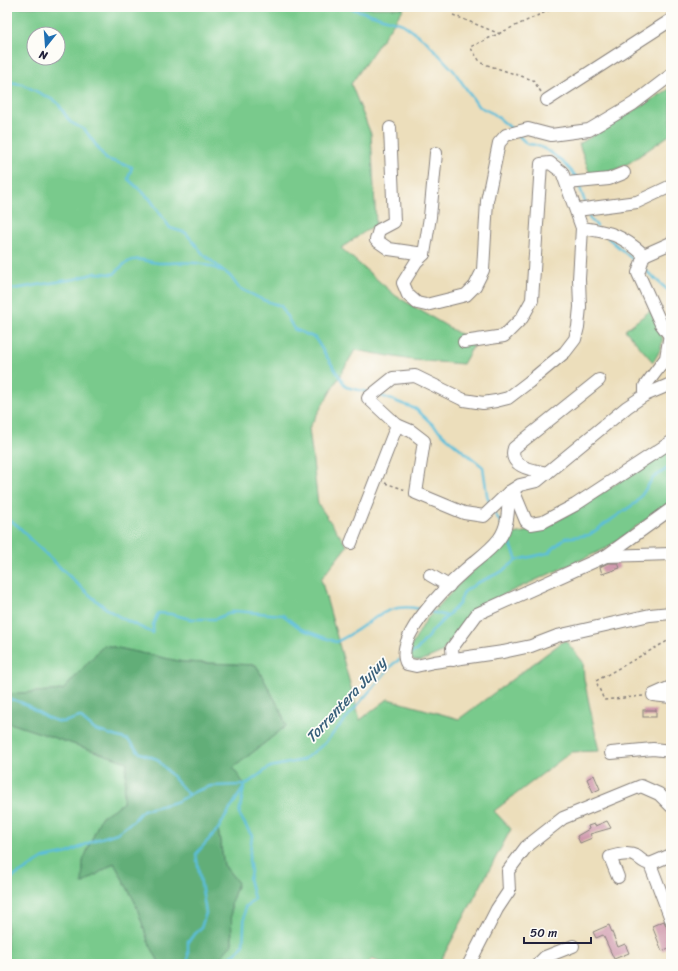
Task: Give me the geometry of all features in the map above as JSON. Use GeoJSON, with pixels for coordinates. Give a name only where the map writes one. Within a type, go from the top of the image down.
{"type":"FeatureCollection","features":[{"type":"Feature","properties":{"kind":"street"},"geometry":{"type":"LineString","coordinates":[[547,100],[671,20]]}},
{"type":"Feature","properties":{"kind":"street"},"geometry":{"type":"LineString","coordinates":[[436,153],[430,217],[424,254],[416,262],[403,282],[408,295],[417,303],[426,305],[466,295],[475,286],[483,270],[487,201],[499,143],[506,135],[528,129],[551,134],[589,130],[633,104],[671,75]]}},
{"type":"Feature","properties":{"kind":"street"},"geometry":{"type":"LineString","coordinates":[[390,128],[394,222],[378,230],[376,240],[388,250],[424,254]]}},
{"type":"Feature","properties":{"kind":"street"},"geometry":{"type":"LineString","coordinates":[[464,342],[504,336],[522,318],[532,300],[541,164],[550,163],[562,172],[577,210],[582,228],[579,279],[580,307],[575,339],[565,352],[508,398],[483,403],[464,400],[415,376],[393,378],[368,398],[397,426],[411,431],[424,441],[416,493],[464,512],[484,516],[511,491],[520,485],[537,481],[627,407],[645,395],[671,384]]}},
{"type":"Feature","properties":{"kind":"street"},"geometry":{"type":"LineString","coordinates":[[567,183],[609,179],[624,173]]}},
{"type":"Feature","properties":{"kind":"street"},"geometry":{"type":"LineString","coordinates":[[577,210],[637,202],[671,186]]}},
{"type":"Feature","properties":{"kind":"street"},"geometry":{"type":"LineString","coordinates":[[582,228],[608,232],[629,241],[644,254]]}},
{"type":"Feature","properties":{"kind":"street"},"geometry":{"type":"LineString","coordinates":[[644,254],[671,243]]}},
{"type":"Feature","properties":{"kind":"street"},"geometry":{"type":"LineString","coordinates":[[644,254],[638,273],[661,324],[670,331],[666,358],[645,386],[645,395]]}},
{"type":"Feature","properties":{"kind":"street"},"geometry":{"type":"LineString","coordinates":[[547,473],[526,469],[518,464],[514,458],[514,448],[599,380]]}},
{"type":"Feature","properties":{"kind":"street"},"geometry":{"type":"LineString","coordinates":[[351,543],[397,426]]}},
{"type":"Feature","properties":{"kind":"street"},"geometry":{"type":"LineString","coordinates":[[511,491],[526,521],[531,524],[543,522],[575,505],[671,442]]}},
{"type":"Feature","properties":{"kind":"street"},"geometry":{"type":"LineString","coordinates":[[511,491],[505,529],[499,539],[424,611],[405,646],[403,657],[407,664],[416,666],[503,652],[531,646],[557,636],[650,615],[671,613]]}},
{"type":"Feature","properties":{"kind":"street"},"geometry":{"type":"LineString","coordinates":[[453,660],[452,648],[476,614],[606,556],[671,508]]}},
{"type":"Feature","properties":{"kind":"street"},"geometry":{"type":"LineString","coordinates":[[606,556],[671,554]]}},
{"type":"Feature","properties":{"kind":"street"},"geometry":{"type":"LineString","coordinates":[[430,575],[449,586]]}},
{"type":"Feature","properties":{"kind":"street"},"geometry":{"type":"LineString","coordinates":[[653,695],[671,687]]}},
{"type":"Feature","properties":{"kind":"street"},"geometry":{"type":"LineString","coordinates":[[653,695],[671,697]]}},
{"type":"Feature","properties":{"kind":"street"},"geometry":{"type":"LineString","coordinates":[[611,753],[670,750]]}},
{"type":"Feature","properties":{"kind":"street"},"geometry":{"type":"LineString","coordinates":[[469,964],[493,916],[509,891],[508,871],[526,847],[563,818],[641,786],[659,794],[671,806]]}},
{"type":"Feature","properties":{"kind":"street"},"geometry":{"type":"LineString","coordinates":[[618,877],[610,857],[628,853],[650,864],[671,919]]}},
{"type":"Feature","properties":{"kind":"street"},"geometry":{"type":"LineString","coordinates":[[650,864],[671,855]]}},
{"type":"Feature","properties":{"kind":"street"},"geometry":{"type":"LineString","coordinates":[[538,964],[545,957],[573,946]]}},
{"type":"Feature","properties":{"kind":"path"},"geometry":{"type":"LineString","coordinates":[[547,100],[533,80],[481,63],[470,47],[556,7]]}},
{"type":"Feature","properties":{"kind":"path"},"geometry":{"type":"LineString","coordinates":[[453,15],[500,34]]}},
{"type":"Feature","properties":{"kind":"path"},"geometry":{"type":"LineString","coordinates":[[376,480],[416,493]]}},
{"type":"Feature","properties":{"kind":"path"},"geometry":{"type":"LineString","coordinates":[[653,695],[604,700],[596,681],[671,639]]}},
{"type":"Feature","properties":{"kind":"green space"},"geometry":{"type":"Polygon","coordinates":[[[7,7],[404,8],[351,84],[371,134],[376,224],[341,248],[396,296],[475,343],[463,364],[412,360],[355,350],[309,428],[318,504],[347,546],[321,579],[360,720],[388,699],[459,719],[565,640],[583,662],[584,679],[599,751],[571,752],[494,811],[511,829],[439,964],[385,964],[372,959],[367,964],[215,964],[232,944],[231,903],[238,883],[224,865],[218,829],[225,816],[233,768],[286,726],[282,713],[256,665],[183,662],[104,645],[63,690],[7,694],[7,7]]]}},
{"type":"Feature","properties":{"kind":"green space"},"geometry":{"type":"Polygon","coordinates":[[[671,88],[671,134],[629,163],[615,170],[590,174],[579,144],[671,88]]]}},
{"type":"Feature","properties":{"kind":"green space"},"geometry":{"type":"Polygon","coordinates":[[[650,311],[662,336],[661,347],[653,362],[625,330],[650,311]]]}},
{"type":"Feature","properties":{"kind":"green space"},"geometry":{"type":"Polygon","coordinates":[[[671,447],[671,501],[607,548],[474,608],[442,652],[421,661],[413,660],[408,652],[426,620],[461,582],[514,534],[544,528],[578,509],[671,447]]]}},
{"type":"Feature","properties":{"kind":"green space"},"geometry":{"type":"Polygon","coordinates":[[[104,645],[183,662],[256,665],[282,713],[286,726],[233,768],[245,785],[218,829],[224,865],[238,883],[231,903],[232,944],[215,964],[160,964],[148,941],[135,902],[114,863],[82,884],[83,861],[101,817],[123,803],[127,762],[7,722],[7,694],[63,690],[104,645]]]}},
{"type":"Feature","properties":{"kind":"green space"},"geometry":{"type":"Polygon","coordinates":[[[7,722],[127,762],[123,804],[101,817],[82,884],[114,863],[135,902],[148,941],[160,964],[7,964],[7,722]]]}},
{"type":"Feature","properties":{"kind":"building"},"geometry":{"type":"Polygon","coordinates":[[[608,563],[618,563],[620,568],[602,574],[600,567],[608,563]]]}},
{"type":"Feature","properties":{"kind":"building"},"geometry":{"type":"Polygon","coordinates":[[[643,710],[656,710],[656,717],[643,717],[643,710]]]}},
{"type":"Feature","properties":{"kind":"building"},"geometry":{"type":"Polygon","coordinates":[[[594,775],[600,789],[593,792],[587,779],[594,775]]]}},
{"type":"Feature","properties":{"kind":"building"},"geometry":{"type":"Polygon","coordinates":[[[607,821],[611,828],[590,834],[592,838],[580,843],[577,836],[589,829],[588,826],[594,824],[595,826],[607,821]]]}},
{"type":"Feature","properties":{"kind":"building"},"geometry":{"type":"Polygon","coordinates":[[[664,921],[671,938],[671,947],[662,951],[652,926],[664,921]]]}},
{"type":"Feature","properties":{"kind":"building"},"geometry":{"type":"Polygon","coordinates":[[[609,925],[618,947],[625,944],[629,953],[614,959],[603,935],[596,938],[593,932],[609,925]]]}},
{"type":"Feature","properties":{"kind":"waterway"},"geometry":{"type":"LineString","coordinates":[[346,7],[403,24],[427,42],[454,71],[478,106],[494,114],[512,129]]}},
{"type":"Feature","properties":{"kind":"waterway"},"geometry":{"type":"LineString","coordinates":[[7,82],[22,84],[57,102],[70,122],[85,130],[106,159],[132,167],[128,179],[150,199],[170,228],[186,233],[204,255],[230,276],[239,288],[263,300],[281,306],[294,329],[315,338],[346,387],[367,392]]}},
{"type":"Feature","properties":{"kind":"waterway"},"geometry":{"type":"LineString","coordinates":[[519,136],[527,144],[541,147],[562,161],[577,178]]}},
{"type":"Feature","properties":{"kind":"waterway"},"geometry":{"type":"LineString","coordinates":[[579,185],[586,205]]}},
{"type":"Feature","properties":{"kind":"waterway"},"geometry":{"type":"LineString","coordinates":[[588,212],[590,219],[597,226]]}},
{"type":"Feature","properties":{"kind":"waterway"},"geometry":{"type":"LineString","coordinates":[[608,238],[638,264]]}},
{"type":"Feature","properties":{"kind":"waterway"},"geometry":{"type":"LineString","coordinates":[[7,290],[75,279],[96,273],[114,274],[126,263],[132,260],[155,263],[199,263],[223,272]]}},
{"type":"Feature","properties":{"kind":"waterway"},"geometry":{"type":"LineString","coordinates":[[643,268],[671,293]]}},
{"type":"Feature","properties":{"kind":"waterway"},"geometry":{"type":"LineString","coordinates":[[379,395],[416,409],[447,438],[483,467],[487,495],[490,504]]}},
{"type":"Feature","properties":{"kind":"waterway","name":"Torrentera Jujuy"},"geometry":{"type":"LineString","coordinates":[[408,655],[416,651],[435,628],[459,604],[464,592],[477,583],[501,572],[517,560],[548,553],[565,538],[589,535],[637,502],[653,478],[671,466]]}},
{"type":"Feature","properties":{"kind":"waterway"},"geometry":{"type":"LineString","coordinates":[[493,511],[501,523]]}},
{"type":"Feature","properties":{"kind":"waterway"},"geometry":{"type":"LineString","coordinates":[[7,520],[15,523],[79,585],[112,613],[153,633],[153,625],[158,613],[171,614],[190,619],[215,619],[235,611],[283,615],[301,629],[336,642],[385,612],[407,607],[420,609]]}},
{"type":"Feature","properties":{"kind":"waterway"},"geometry":{"type":"LineString","coordinates":[[507,535],[517,560]]}},
{"type":"Feature","properties":{"kind":"waterway"},"geometry":{"type":"LineString","coordinates":[[431,612],[447,616]]}},
{"type":"Feature","properties":{"kind":"waterway","name":"Torrentera Jujuy"},"geometry":{"type":"LineString","coordinates":[[188,964],[188,941],[201,928],[206,913],[196,854],[218,829],[245,785],[270,767],[303,760],[324,744],[393,664],[399,660]]}},
{"type":"Feature","properties":{"kind":"waterway"},"geometry":{"type":"LineString","coordinates":[[7,699],[15,700],[29,706],[48,718],[62,722],[80,717],[95,730],[128,740],[140,753],[157,759],[189,795]]}},
{"type":"Feature","properties":{"kind":"waterway"},"geometry":{"type":"LineString","coordinates":[[7,881],[44,858],[68,853],[95,840],[117,833],[133,821],[143,810],[176,802],[196,791],[211,786],[244,785]]}},
{"type":"Feature","properties":{"kind":"waterway"},"geometry":{"type":"LineString","coordinates":[[223,964],[243,946],[245,907],[254,899],[249,879],[251,872],[249,860],[252,836],[239,814],[244,787]]}}]}
